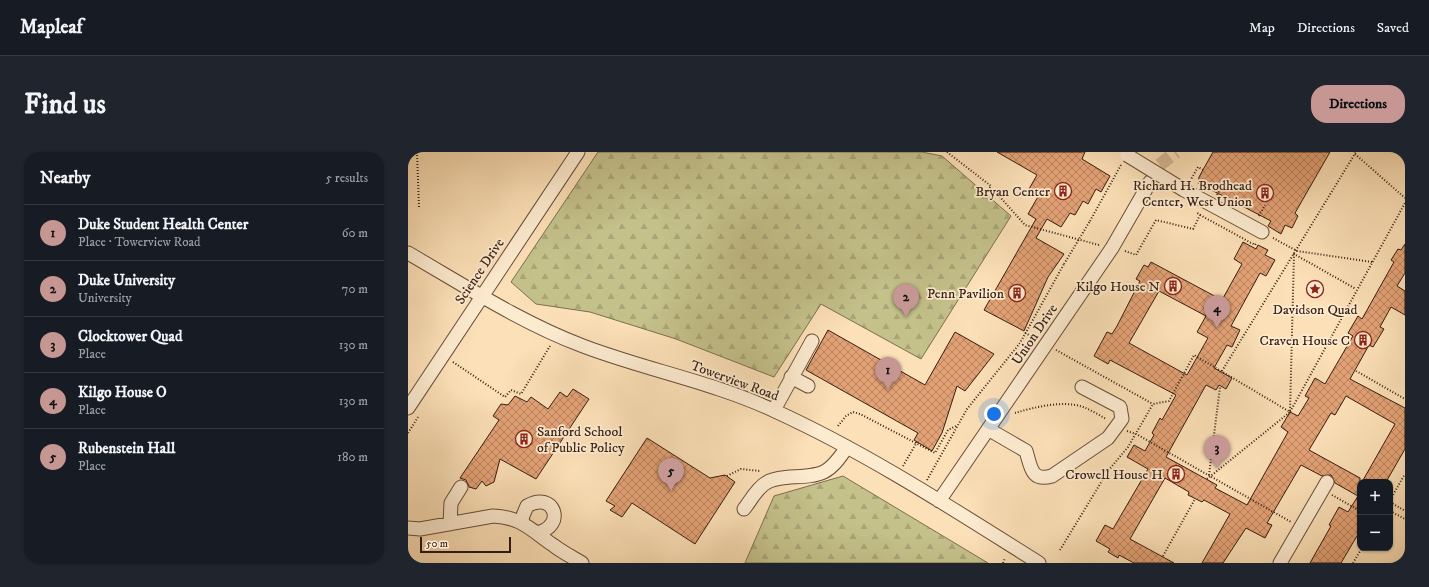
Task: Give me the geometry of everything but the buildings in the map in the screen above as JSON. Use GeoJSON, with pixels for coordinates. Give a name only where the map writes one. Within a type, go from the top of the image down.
{"type":"FeatureCollection","features":[{"type":"Feature","properties":{"kind":"street","name":"Science Drive"},"geometry":{"type":"LineString","coordinates":[[408,408],[578,152]]}},
{"type":"Feature","properties":{"kind":"street"},"geometry":{"type":"LineString","coordinates":[[1127,155],[1184,190],[1262,232]]}},
{"type":"Feature","properties":{"kind":"street","name":"Union Drive"},"geometry":{"type":"LineString","coordinates":[[939,501],[1112,248],[1150,182]]}},
{"type":"Feature","properties":{"kind":"street","name":"Towerview Road"},"geometry":{"type":"LineString","coordinates":[[408,253],[482,296],[557,336],[622,360],[700,382],[774,410],[847,448],[939,501],[1039,563]]}},
{"type":"Feature","properties":{"kind":"street"},"geometry":{"type":"LineString","coordinates":[[774,410],[812,341]]}},
{"type":"Feature","properties":{"kind":"street"},"geometry":{"type":"LineString","coordinates":[[791,377],[808,386]]}},
{"type":"Feature","properties":{"kind":"street"},"geometry":{"type":"LineString","coordinates":[[988,429],[1026,451],[1033,473],[1038,478],[1052,476],[1108,438],[1118,426],[1122,414],[1120,408],[1082,387]]}},
{"type":"Feature","properties":{"kind":"street"},"geometry":{"type":"LineString","coordinates":[[744,509],[760,488],[767,482],[785,478],[808,476],[827,471],[834,466],[847,448]]}},
{"type":"Feature","properties":{"kind":"street"},"geometry":{"type":"LineString","coordinates":[[1280,563],[1325,486]]}},
{"type":"Feature","properties":{"kind":"street"},"geometry":{"type":"LineString","coordinates":[[450,524],[451,504],[461,487]]}},
{"type":"Feature","properties":{"kind":"street"},"geometry":{"type":"LineString","coordinates":[[523,523],[522,518],[527,506],[537,501],[550,504],[553,509],[554,522],[548,529],[537,532]]}},
{"type":"Feature","properties":{"kind":"street"},"geometry":{"type":"LineString","coordinates":[[408,528],[420,529],[493,516],[505,516],[523,523],[537,532],[553,546],[582,563]]}},
{"type":"Feature","properties":{"kind":"path"},"geometry":{"type":"LineString","coordinates":[[417,152],[419,208]]}},
{"type":"Feature","properties":{"kind":"path"},"geometry":{"type":"LineString","coordinates":[[947,152],[991,186],[989,189],[1000,197],[1025,224],[1136,255],[1156,220],[1193,229],[1200,215]]}},
{"type":"Feature","properties":{"kind":"path"},"geometry":{"type":"LineString","coordinates":[[1222,372],[1355,153],[1405,198]]}},
{"type":"Feature","properties":{"kind":"path"},"geometry":{"type":"LineString","coordinates":[[927,480],[956,426],[967,409],[1020,343],[1127,155]]}},
{"type":"Feature","properties":{"kind":"path"},"geometry":{"type":"LineString","coordinates":[[1184,190],[1198,167],[1204,170]]}},
{"type":"Feature","properties":{"kind":"path"},"geometry":{"type":"LineString","coordinates":[[1220,387],[1208,478],[1290,412],[1356,289],[1405,203]]}},
{"type":"Feature","properties":{"kind":"path"},"geometry":{"type":"LineString","coordinates":[[1194,211],[1255,245]]}},
{"type":"Feature","properties":{"kind":"path"},"geometry":{"type":"LineString","coordinates":[[1262,232],[1296,250],[1372,262]]}},
{"type":"Feature","properties":{"kind":"path"},"geometry":{"type":"LineString","coordinates":[[1294,254],[1356,289]]}},
{"type":"Feature","properties":{"kind":"path"},"geometry":{"type":"LineString","coordinates":[[1290,412],[1294,254]]}},
{"type":"Feature","properties":{"kind":"path"},"geometry":{"type":"LineString","coordinates":[[1025,333],[1154,404],[1169,401],[1194,355],[1290,412]]}},
{"type":"Feature","properties":{"kind":"path"},"geometry":{"type":"LineString","coordinates":[[453,362],[505,396],[511,390],[521,394],[557,336]]}},
{"type":"Feature","properties":{"kind":"path"},"geometry":{"type":"LineString","coordinates":[[1356,371],[1405,399]]}},
{"type":"Feature","properties":{"kind":"path"},"geometry":{"type":"LineString","coordinates":[[1060,550],[1108,471],[1136,434],[1154,404]]}},
{"type":"Feature","properties":{"kind":"path"},"geometry":{"type":"LineString","coordinates":[[1010,414],[1041,405],[1083,407],[1136,434],[1301,527]]}},
{"type":"Feature","properties":{"kind":"path"},"geometry":{"type":"LineString","coordinates":[[838,426],[846,416],[853,412],[860,414],[935,453],[948,430],[956,426]]}},
{"type":"Feature","properties":{"kind":"path"},"geometry":{"type":"LineString","coordinates":[[903,466],[917,442]]}},
{"type":"Feature","properties":{"kind":"path"},"geometry":{"type":"LineString","coordinates":[[1393,496],[1405,474]]}},
{"type":"Feature","properties":{"kind":"path"},"geometry":{"type":"LineString","coordinates":[[1325,486],[1357,509]]}},
{"type":"Feature","properties":{"kind":"path"},"geometry":{"type":"LineString","coordinates":[[1163,556],[1195,499]]}},
{"type":"Feature","properties":{"kind":"path"},"geometry":{"type":"LineString","coordinates":[[1393,503],[1405,511]]}},
{"type":"Feature","properties":{"kind":"path"},"geometry":{"type":"LineString","coordinates":[[1393,513],[1405,519]]}},
{"type":"Feature","properties":{"kind":"path"},"geometry":{"type":"LineString","coordinates":[[1354,563],[1360,551]]}},
{"type":"Feature","properties":{"kind":"path"},"geometry":{"type":"LineString","coordinates":[[1003,563],[1005,558]]}},
{"type":"Feature","properties":{"kind":"green space"},"geometry":{"type":"Polygon","coordinates":[[[598,152],[922,152],[942,156],[1011,216],[921,359],[821,304],[774,377],[676,339],[590,312],[536,304],[511,282],[598,152]]]}},
{"type":"Feature","properties":{"kind":"green space"},"geometry":{"type":"Polygon","coordinates":[[[843,476],[988,563],[745,563],[774,496],[843,476]]]}},
{"type":"Feature","properties":{"kind":"tunnel"},"geometry":{"type":"LineString","coordinates":[[1150,181],[1158,166],[1176,152]]}},
{"type":"Feature","properties":{"kind":"place","name":"Bryan Center"},"geometry":{"type":"Point","coordinates":[1063,191]}},
{"type":"Feature","properties":{"kind":"place","name":"Richard H. Brodhead Center, West Union"},"geometry":{"type":"Point","coordinates":[1265,193]}},
{"type":"Feature","properties":{"kind":"place","name":"Kilgo House N"},"geometry":{"type":"Point","coordinates":[1173,286]}},
{"type":"Feature","properties":{"kind":"place","name":"Davidson Quad"},"geometry":{"type":"Point","coordinates":[1315,289]}},
{"type":"Feature","properties":{"kind":"place","name":"Penn Pavilion"},"geometry":{"type":"Point","coordinates":[1017,293]}},
{"type":"Feature","properties":{"kind":"place","name":"Duke University"},"geometry":{"type":"Point","coordinates":[906,317]}},
{"type":"Feature","properties":{"kind":"place","name":"Kilgo House O"},"geometry":{"type":"Point","coordinates":[1217,328]}},
{"type":"Feature","properties":{"kind":"place","name":"Craven House C"},"geometry":{"type":"Point","coordinates":[1363,340]}},
{"type":"Feature","properties":{"kind":"place","name":"Duke Student Health Center"},"geometry":{"type":"Point","coordinates":[888,390]}},
{"type":"Feature","properties":{"kind":"place","name":"Sanford School of Public Policy"},"geometry":{"type":"Point","coordinates":[524,439]}},
{"type":"Feature","properties":{"kind":"place","name":"Clocktower Quad"},"geometry":{"type":"Point","coordinates":[1217,468]}},
{"type":"Feature","properties":{"kind":"place","name":"Crowell House H"},"geometry":{"type":"Point","coordinates":[1176,474]}},
{"type":"Feature","properties":{"kind":"place","name":"Rubenstein Hall"},"geometry":{"type":"Point","coordinates":[671,491]}}]}
